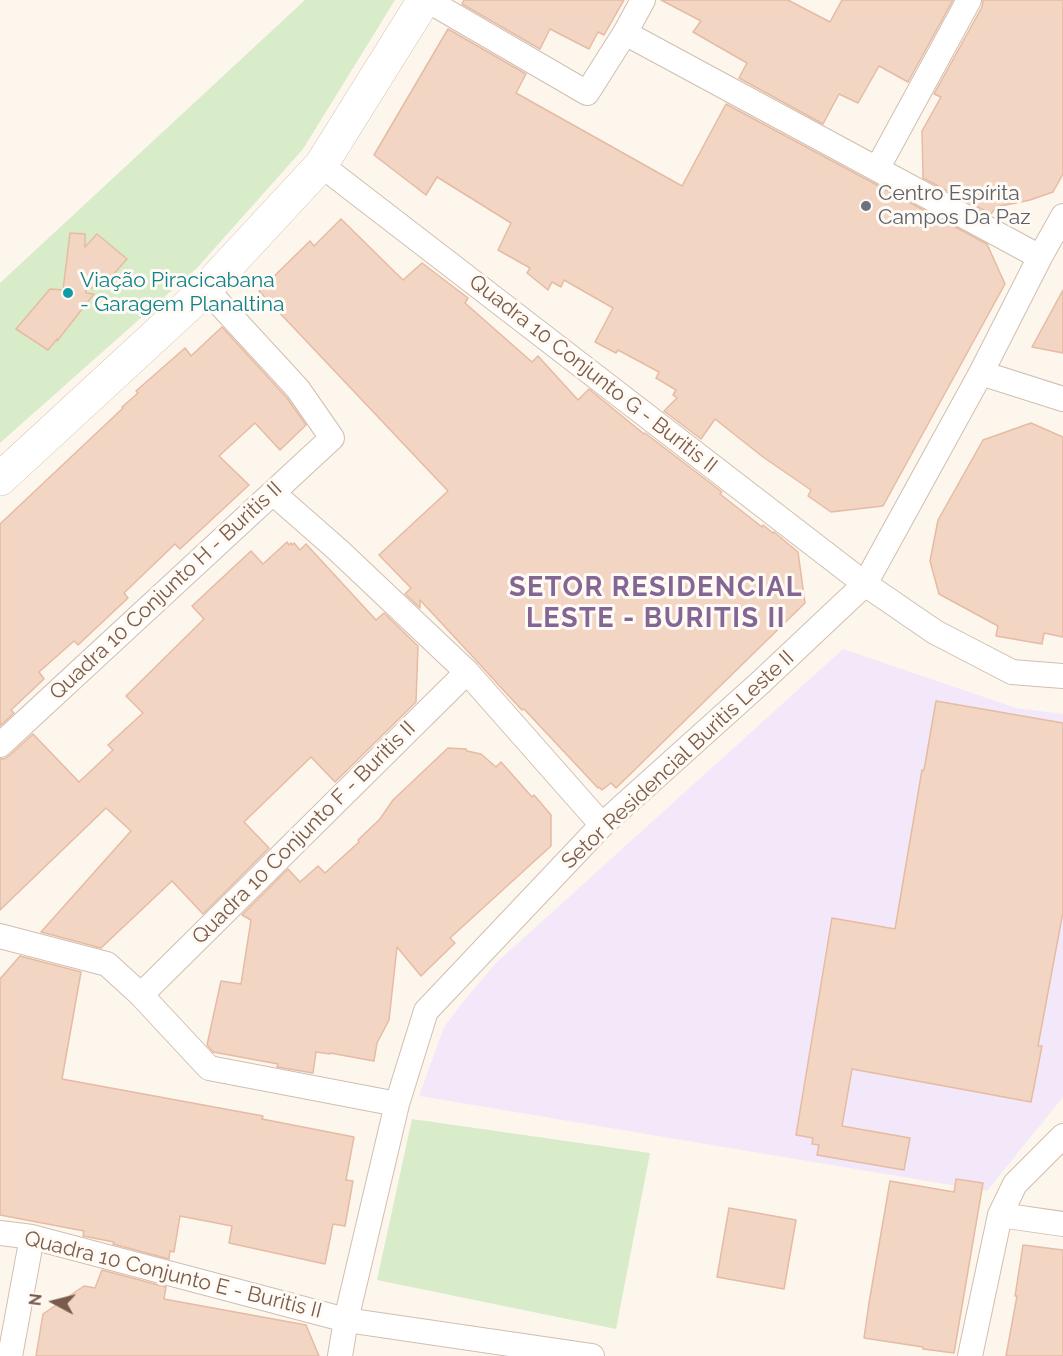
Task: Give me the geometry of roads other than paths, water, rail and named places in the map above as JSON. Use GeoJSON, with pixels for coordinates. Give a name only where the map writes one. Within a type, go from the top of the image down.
{"type":"FeatureCollection","features":[{"type":"Feature","properties":{"kind":"street"},"geometry":{"type":"LineString","coordinates":[[0,479],[206,289],[321,165],[425,0],[587,93],[643,0]]}},
{"type":"Feature","properties":{"kind":"street"},"geometry":{"type":"LineString","coordinates":[[877,169],[969,0]]}},
{"type":"Feature","properties":{"kind":"street"},"geometry":{"type":"LineString","coordinates":[[625,33],[1040,257]]}},
{"type":"Feature","properties":{"kind":"street","name":"Quadra 10 Conjunto G - Buritis II"},"geometry":{"type":"LineString","coordinates":[[321,165],[866,584],[935,632],[1012,672],[1063,676]]}},
{"type":"Feature","properties":{"kind":"street","name":"Setor Residencial Buritis Leste II"},"geometry":{"type":"LineString","coordinates":[[340,1356],[346,1320],[397,1104],[426,1011],[602,825],[866,584],[981,373],[1063,216]]}},
{"type":"Feature","properties":{"kind":"street","name":"Quadra 10 Conjunto H - Buritis II"},"geometry":{"type":"LineString","coordinates":[[0,745],[332,438],[298,389],[206,289]]}},
{"type":"Feature","properties":{"kind":"street"},"geometry":{"type":"LineString","coordinates":[[981,373],[1063,399]]}},
{"type":"Feature","properties":{"kind":"street"},"geometry":{"type":"LineString","coordinates":[[273,493],[338,550],[467,672],[602,825]]}},
{"type":"Feature","properties":{"kind":"street","name":"Quadra 10 Conjunto F - Buritis II"},"geometry":{"type":"LineString","coordinates":[[141,995],[467,672]]}},
{"type":"Feature","properties":{"kind":"street"},"geometry":{"type":"LineString","coordinates":[[0,936],[107,964],[141,995],[209,1068],[397,1104]]}},
{"type":"Feature","properties":{"kind":"street"},"geometry":{"type":"LineString","coordinates":[[970,1356],[1000,1215],[1015,1184],[1063,1136]]}},
{"type":"Feature","properties":{"kind":"street"},"geometry":{"type":"LineString","coordinates":[[1000,1215],[1063,1224]]}},
{"type":"Feature","properties":{"kind":"street","name":"Quadra 10 Conjunto E - Buritis II"},"geometry":{"type":"LineString","coordinates":[[0,1233],[32,1238],[346,1320]]}},
{"type":"Feature","properties":{"kind":"street"},"geometry":{"type":"LineString","coordinates":[[10,1356],[32,1238]]}},
{"type":"Feature","properties":{"kind":"street"},"geometry":{"type":"LineString","coordinates":[[346,1320],[592,1356]]}},
{"type":"Feature","properties":{"kind":"place","name":"Centro Espírita Campos Da Paz"},"geometry":{"type":"Point","coordinates":[866,206]}},
{"type":"Feature","properties":{"kind":"place","name":"Viação Piracicabana - Garagem Planaltina"},"geometry":{"type":"Point","coordinates":[68,293]}},
{"type":"Feature","properties":{"kind":"district","name":"SETOR RESIDENCIAL LESTE - BURITIS II"},"geometry":{"type":"Point","coordinates":[656,604]}}]}
